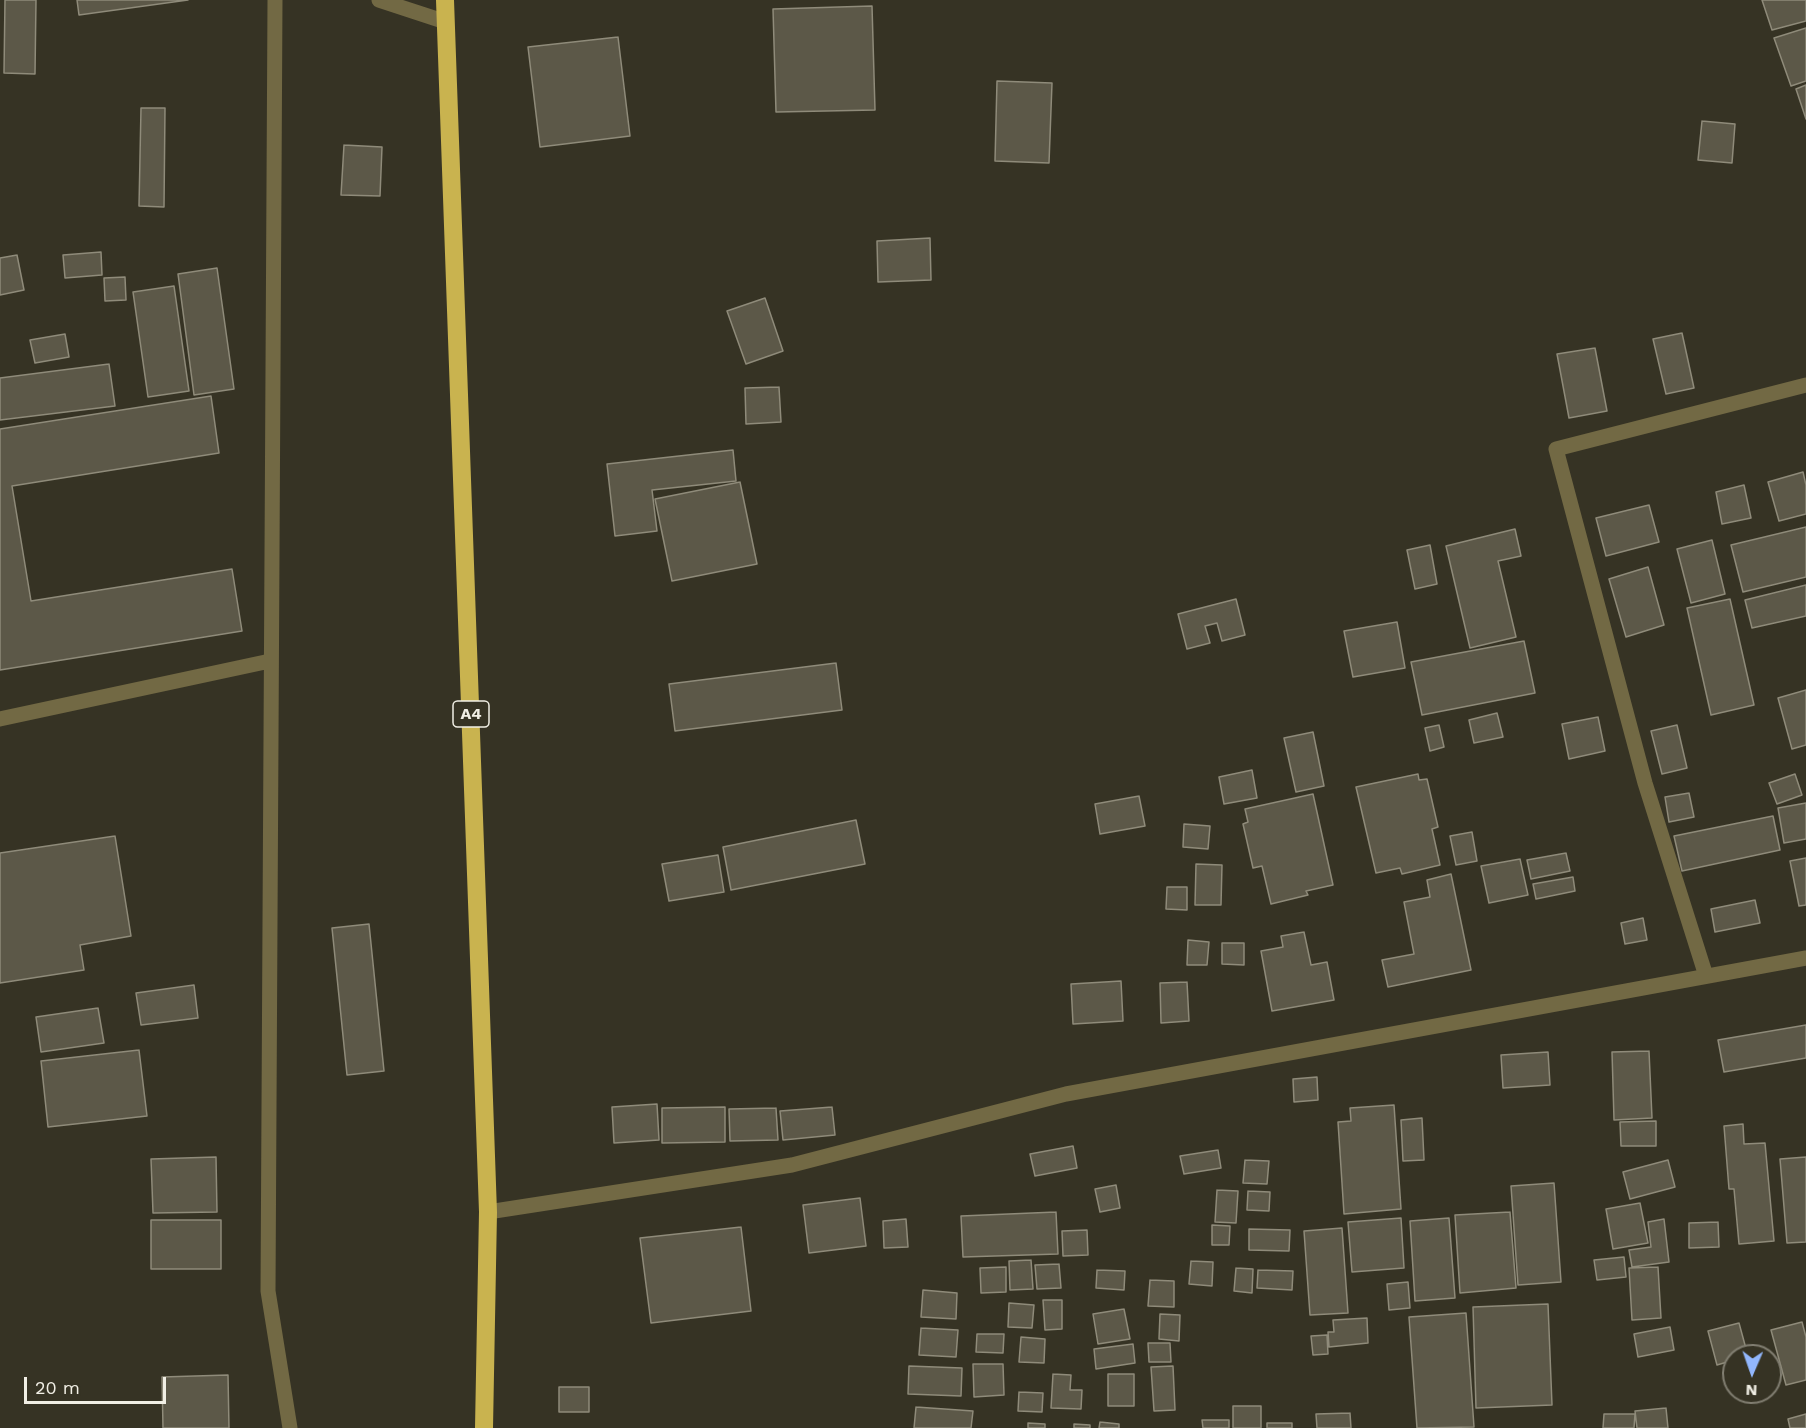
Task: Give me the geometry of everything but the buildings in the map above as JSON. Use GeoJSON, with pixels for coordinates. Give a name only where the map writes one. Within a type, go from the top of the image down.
{"type":"FeatureCollection","features":[{"type":"Feature","properties":{"kind":"highway","name":"A4"},"geometry":{"type":"LineString","coordinates":[[445,0],[488,1212],[484,1428]]}},
{"type":"Feature","properties":{"kind":"street"},"geometry":{"type":"LineString","coordinates":[[275,0],[268,1291],[290,1428]]}},
{"type":"Feature","properties":{"kind":"street"},"geometry":{"type":"LineString","coordinates":[[379,0],[446,22]]}},
{"type":"Feature","properties":{"kind":"street"},"geometry":{"type":"LineString","coordinates":[[1706,976],[1645,783],[1556,449],[1806,385]]}},
{"type":"Feature","properties":{"kind":"street"},"geometry":{"type":"LineString","coordinates":[[0,718],[270,661]]}},
{"type":"Feature","properties":{"kind":"street"},"geometry":{"type":"LineString","coordinates":[[488,1212],[792,1165],[1066,1094],[1806,958]]}}]}
